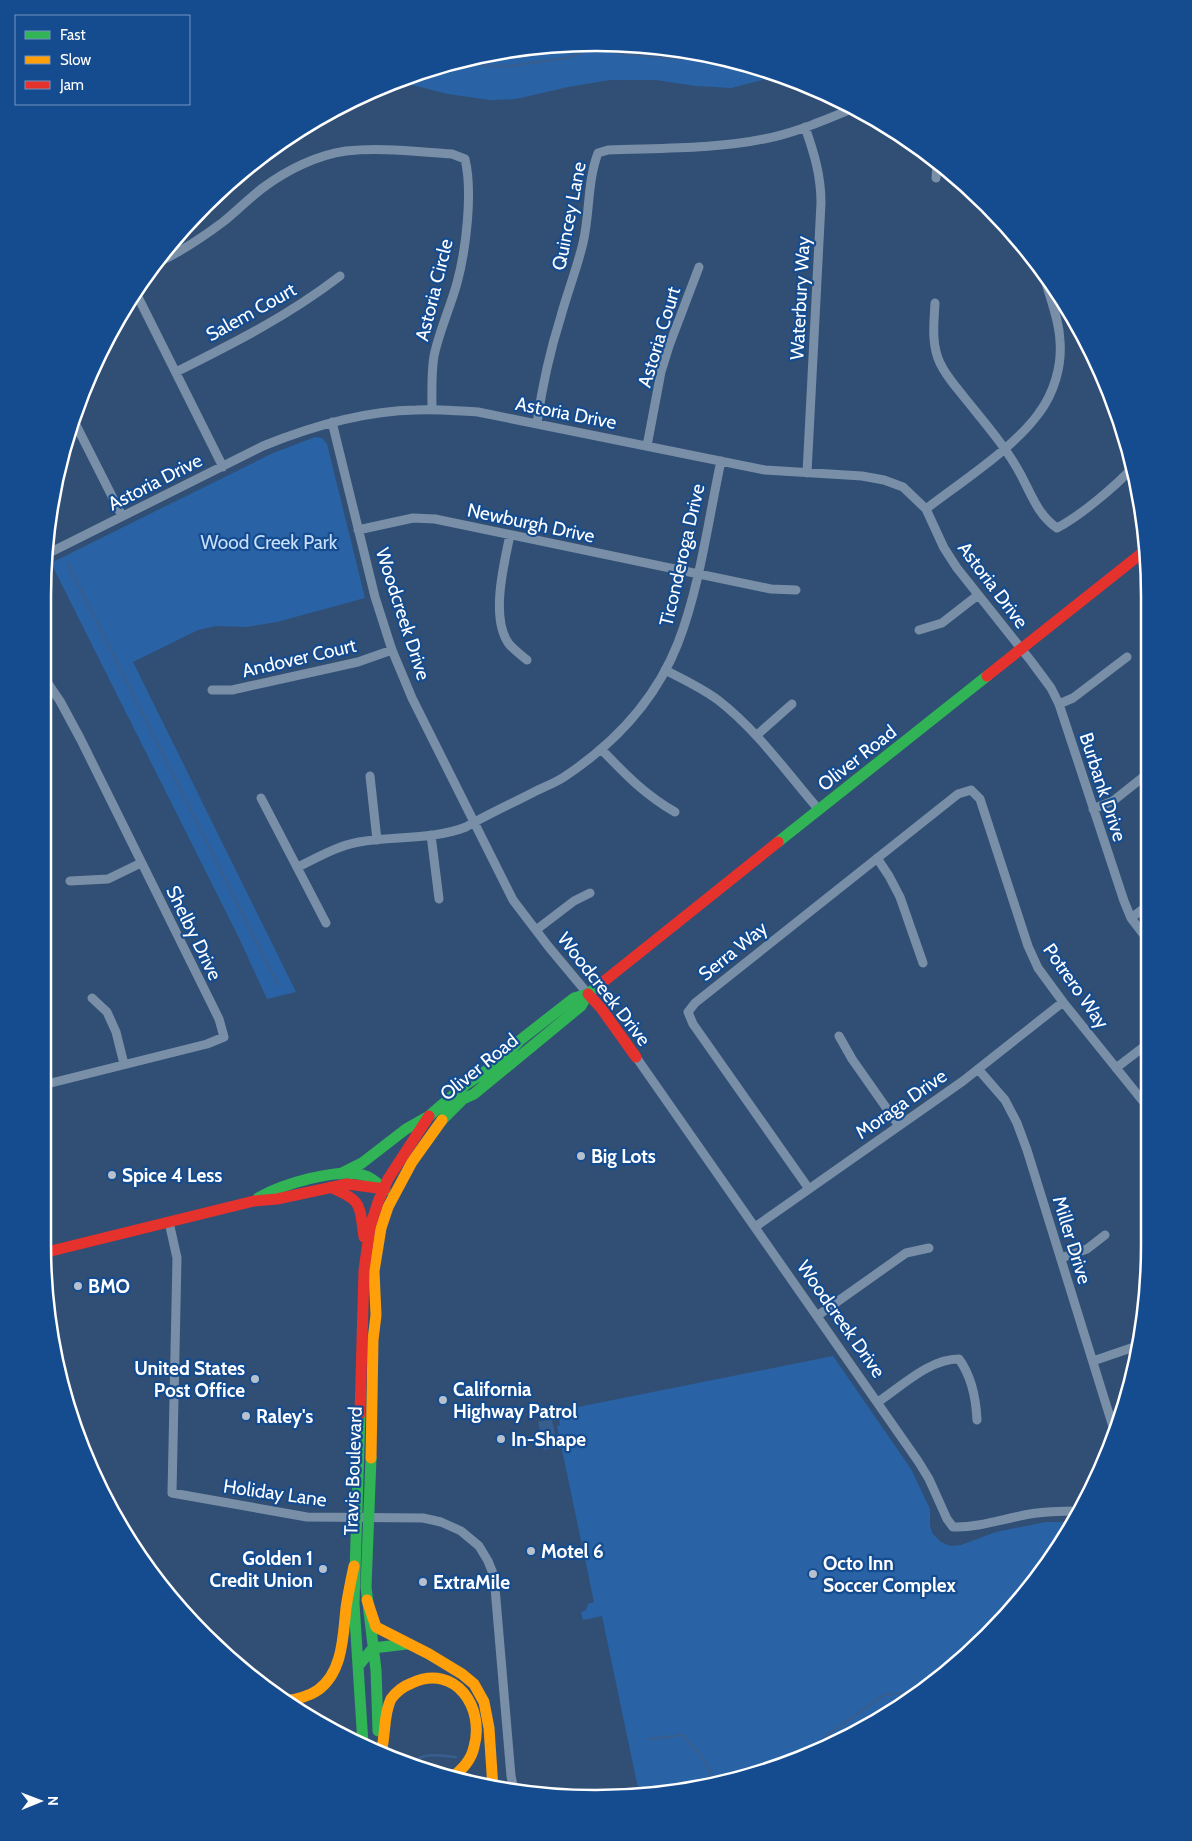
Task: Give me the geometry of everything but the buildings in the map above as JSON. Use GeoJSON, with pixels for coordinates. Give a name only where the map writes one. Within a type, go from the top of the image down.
{"type":"FeatureCollection","features":[{"type":"Feature","properties":{"kind":"main road","name":"Oliver Road"},"geometry":{"type":"LineString","coordinates":[[390,1192],[439,1123],[463,1099],[474,1094],[581,1006],[588,994],[1139,554]]}},
{"type":"Feature","properties":{"kind":"main road","name":"Oliver Road"},"geometry":{"type":"LineString","coordinates":[[340,1174],[362,1163],[406,1129],[429,1116],[465,1085],[503,1058],[519,1041],[574,998],[588,994]]}},
{"type":"Feature","properties":{"kind":"main road","name":"Woodcreek Drive"},"geometry":{"type":"LineString","coordinates":[[588,994],[601,1008],[636,1057]]}},
{"type":"Feature","properties":{"kind":"main road","name":"Oliver Road"},"geometry":{"type":"LineString","coordinates":[[390,1192],[404,1153],[429,1116]]}},
{"type":"Feature","properties":{"kind":"main road","name":"Oliver Road"},"geometry":{"type":"LineString","coordinates":[[254,1201],[265,1192],[316,1178],[340,1174],[362,1175],[375,1180],[390,1192]]}},
{"type":"Feature","properties":{"kind":"main road","name":"Oliver Road"},"geometry":{"type":"LineString","coordinates":[[51,1251],[254,1201],[267,1201],[344,1184],[390,1192]]}},
{"type":"Feature","properties":{"kind":"main road"},"geometry":{"type":"LineString","coordinates":[[330,1187],[346,1194],[358,1203],[362,1212],[366,1246]]}},
{"type":"Feature","properties":{"kind":"main road","name":"Travis Boulevard"},"geometry":{"type":"LineString","coordinates":[[362,1737],[354,1603],[354,1566],[364,1280],[366,1246],[378,1202],[390,1192]]}},
{"type":"Feature","properties":{"kind":"main road","name":"Travis Boulevard"},"geometry":{"type":"LineString","coordinates":[[380,1744],[378,1697],[366,1586],[373,1400],[372,1340],[376,1315],[374,1271],[381,1228],[388,1207],[390,1192]]}},
{"type":"Feature","properties":{"kind":"main road"},"geometry":{"type":"LineString","coordinates":[[296,1700],[310,1696],[322,1688],[337,1666],[341,1653],[347,1602],[354,1566]]}},
{"type":"Feature","properties":{"kind":"main road"},"geometry":{"type":"LineString","coordinates":[[367,1600],[376,1627],[401,1638],[462,1674],[474,1684],[484,1702],[489,1728],[492,1779]]}},
{"type":"Feature","properties":{"kind":"main road"},"geometry":{"type":"LineString","coordinates":[[359,1664],[373,1648],[410,1644]]}},
{"type":"Feature","properties":{"kind":"main road"},"geometry":{"type":"LineString","coordinates":[[383,1746],[385,1742],[386,1716],[392,1700],[404,1686],[414,1681],[429,1678],[443,1679],[458,1686],[470,1699],[477,1715],[478,1734],[475,1750],[460,1772]]}},
{"type":"Feature","properties":{"kind":"street","name":"Quincey Lane"},"geometry":{"type":"LineString","coordinates":[[536,423],[550,354],[578,265],[584,237],[593,166],[598,153],[608,150],[747,142],[780,136],[845,111]]}},
{"type":"Feature","properties":{"kind":"street","name":"Waterbury Way"},"geometry":{"type":"LineString","coordinates":[[805,127],[817,161],[821,183],[807,473]]}},
{"type":"Feature","properties":{"kind":"street","name":"Astoria Circle"},"geometry":{"type":"LineString","coordinates":[[170,256],[186,248],[224,221],[264,187],[292,169],[321,157],[346,151],[367,150],[452,154],[465,159],[468,173],[463,259],[434,356],[432,410]]}},
{"type":"Feature","properties":{"kind":"street"},"geometry":{"type":"LineString","coordinates":[[936,171],[936,178]]}},
{"type":"Feature","properties":{"kind":"street","name":"Astoria Court"},"geometry":{"type":"LineString","coordinates":[[647,446],[661,372],[698,268]]}},
{"type":"Feature","properties":{"kind":"street","name":"Salem Court"},"geometry":{"type":"LineString","coordinates":[[176,372],[270,324],[340,276]]}},
{"type":"Feature","properties":{"kind":"street"},"geometry":{"type":"LineString","coordinates":[[926,509],[1004,448],[1040,413],[1058,372],[1060,343],[1058,325],[1049,293]]}},
{"type":"Feature","properties":{"kind":"street"},"geometry":{"type":"LineString","coordinates":[[139,299],[222,467]]}},
{"type":"Feature","properties":{"kind":"street"},"geometry":{"type":"LineString","coordinates":[[935,303],[933,333],[935,349],[940,363],[950,379],[1004,448],[1048,521],[1057,528],[1068,522],[1126,474]]}},
{"type":"Feature","properties":{"kind":"street","name":"Astoria Drive"},"geometry":{"type":"LineString","coordinates":[[53,551],[263,446],[296,432],[371,414],[432,410],[478,412],[765,470],[862,476],[884,480],[903,487],[926,509],[944,548],[957,568],[1021,649]]}},
{"type":"Feature","properties":{"kind":"street","name":"Woodcreek Drive"},"geometry":{"type":"LineString","coordinates":[[332,422],[376,597],[392,650],[412,698],[513,900],[588,994]]}},
{"type":"Feature","properties":{"kind":"street"},"geometry":{"type":"LineString","coordinates":[[78,428],[122,516]]}},
{"type":"Feature","properties":{"kind":"street","name":"Ticonderoga Drive"},"geometry":{"type":"LineString","coordinates":[[298,868],[338,848],[376,840],[431,835],[457,830],[562,778],[601,749],[625,727],[647,700],[678,643],[689,610],[721,462]]}},
{"type":"Feature","properties":{"kind":"street","name":"Newburgh Drive"},"geometry":{"type":"LineString","coordinates":[[358,530],[413,518],[435,519],[771,589],[796,590]]}},
{"type":"Feature","properties":{"kind":"street"},"geometry":{"type":"LineString","coordinates":[[510,535],[502,578],[500,597],[501,618],[504,634],[510,644],[527,660]]}},
{"type":"Feature","properties":{"kind":"street"},"geometry":{"type":"LineString","coordinates":[[919,630],[942,623],[978,595]]}},
{"type":"Feature","properties":{"kind":"street","name":"Burbank Drive"},"geometry":{"type":"LineString","coordinates":[[1021,649],[1051,688],[1059,704],[1131,918],[1141,932]]}},
{"type":"Feature","properties":{"kind":"street","name":"Andover Court"},"geometry":{"type":"LineString","coordinates":[[212,690],[232,690],[358,662],[392,650]]}},
{"type":"Feature","properties":{"kind":"street"},"geometry":{"type":"LineString","coordinates":[[1059,704],[1073,698],[1127,657]]}},
{"type":"Feature","properties":{"kind":"street"},"geometry":{"type":"LineString","coordinates":[[665,670],[689,682],[717,700],[756,735],[819,810]]}},
{"type":"Feature","properties":{"kind":"street","name":"Shelby Drive"},"geometry":{"type":"LineString","coordinates":[[51,688],[81,740],[219,1019],[224,1037],[207,1044],[51,1083]]}},
{"type":"Feature","properties":{"kind":"street"},"geometry":{"type":"LineString","coordinates":[[756,735],[792,704]]}},
{"type":"Feature","properties":{"kind":"street"},"geometry":{"type":"LineString","coordinates":[[601,749],[632,781],[654,800],[675,812]]}},
{"type":"Feature","properties":{"kind":"street"},"geometry":{"type":"LineString","coordinates":[[370,776],[376,840]]}},
{"type":"Feature","properties":{"kind":"street"},"geometry":{"type":"LineString","coordinates":[[1093,809],[1113,801],[1141,779]]}},
{"type":"Feature","properties":{"kind":"street","name":"Serra Way"},"geometry":{"type":"LineString","coordinates":[[809,1189],[693,1024],[688,1012],[695,1002],[958,794],[971,790]]}},
{"type":"Feature","properties":{"kind":"street","name":"Potrero Way"},"geometry":{"type":"LineString","coordinates":[[971,790],[980,799],[1028,946],[1038,968],[1141,1099]]}},
{"type":"Feature","properties":{"kind":"street"},"geometry":{"type":"LineString","coordinates":[[261,798],[326,923]]}},
{"type":"Feature","properties":{"kind":"street"},"geometry":{"type":"LineString","coordinates":[[431,835],[439,899]]}},
{"type":"Feature","properties":{"kind":"street"},"geometry":{"type":"LineString","coordinates":[[877,858],[900,897],[923,963]]}},
{"type":"Feature","properties":{"kind":"street"},"geometry":{"type":"LineString","coordinates":[[70,881],[108,879],[141,863]]}},
{"type":"Feature","properties":{"kind":"street"},"geometry":{"type":"LineString","coordinates":[[536,930],[574,901],[590,893]]}},
{"type":"Feature","properties":{"kind":"street"},"geometry":{"type":"LineString","coordinates":[[1131,918],[1141,910]]}},
{"type":"Feature","properties":{"kind":"street"},"geometry":{"type":"LineString","coordinates":[[92,998],[107,1012],[116,1032],[124,1064]]}},
{"type":"Feature","properties":{"kind":"street","name":"Moraga Drive"},"geometry":{"type":"LineString","coordinates":[[754,1227],[978,1069],[1063,1002]]}},
{"type":"Feature","properties":{"kind":"street"},"geometry":{"type":"LineString","coordinates":[[839,1036],[852,1059],[899,1126]]}},
{"type":"Feature","properties":{"kind":"street"},"geometry":{"type":"LineString","coordinates":[[1116,1068],[1141,1049]]}},
{"type":"Feature","properties":{"kind":"street","name":"Woodcreek Drive"},"geometry":{"type":"LineString","coordinates":[[636,1057],[922,1467],[946,1519],[953,1527],[971,1526],[1032,1514],[1071,1511]]}},
{"type":"Feature","properties":{"kind":"street","name":"Miller Drive"},"geometry":{"type":"LineString","coordinates":[[978,1069],[1005,1100],[1018,1123],[1111,1421]]}},
{"type":"Feature","properties":{"kind":"street","name":"Holiday Lane"},"geometry":{"type":"LineString","coordinates":[[169,1222],[177,1258],[172,1493],[307,1517],[423,1518],[453,1526],[470,1537],[479,1546],[494,1576],[513,1783]]}},
{"type":"Feature","properties":{"kind":"street"},"geometry":{"type":"LineString","coordinates":[[1061,1258],[1087,1249],[1105,1235]]}},
{"type":"Feature","properties":{"kind":"street"},"geometry":{"type":"LineString","coordinates":[[817,1316],[906,1253],[929,1248]]}},
{"type":"Feature","properties":{"kind":"street"},"geometry":{"type":"LineString","coordinates":[[1093,1361],[1130,1348]]}},
{"type":"Feature","properties":{"kind":"street"},"geometry":{"type":"LineString","coordinates":[[878,1402],[929,1367],[948,1359],[959,1358],[966,1368],[976,1398],[977,1420]]}},
{"type":"Feature","properties":{"kind":"green space"},"geometry":{"type":"Polygon","coordinates":[[[596,51],[632,52],[667,56],[702,62],[767,79],[731,88],[696,86],[656,80],[610,80],[516,99],[490,100],[448,94],[410,84],[455,70],[490,62],[560,52],[596,51]]]}},
{"type":"Feature","properties":{"kind":"green space","name":"Wood Creek Park"},"geometry":{"type":"Polygon","coordinates":[[[315,437],[322,438],[327,444],[365,598],[277,622],[246,627],[216,626],[198,630],[133,662],[296,992],[267,999],[238,936],[52,565],[52,563],[271,454],[315,437]]]}},
{"type":"Feature","properties":{"kind":"green space","name":"Octo Inn Soccer Complex"},"geometry":{"type":"Polygon","coordinates":[[[833,1356],[911,1469],[930,1509],[932,1533],[941,1542],[950,1546],[961,1545],[996,1532],[1046,1522],[1065,1522],[1049,1548],[1006,1604],[955,1655],[899,1698],[837,1734],[771,1761],[702,1779],[638,1788],[602,1616],[583,1620],[581,1612],[586,1610],[588,1604],[594,1602],[557,1426],[560,1425],[558,1411],[833,1356]]]}},
{"type":"Feature","properties":{"kind":"shaded area"},"geometry":{"type":"Polygon","coordinates":[[[552,1419],[557,1447],[544,1450],[538,1422],[552,1419]]]}},
{"type":"Feature","properties":{"kind":"waterway"},"geometry":{"type":"LineString","coordinates":[[479,65],[509,66],[568,58],[584,51]]}},
{"type":"Feature","properties":{"kind":"waterway"},"geometry":{"type":"LineString","coordinates":[[611,51],[683,59]]}},
{"type":"Feature","properties":{"kind":"waterway"},"geometry":{"type":"LineString","coordinates":[[68,564],[278,985]]}},
{"type":"Feature","properties":{"kind":"waterway"},"geometry":{"type":"LineString","coordinates":[[823,1740],[831,1732],[884,1695],[907,1692]]}},
{"type":"Feature","properties":{"kind":"waterway"},"geometry":{"type":"LineString","coordinates":[[648,1739],[683,1735],[703,1758],[714,1776]]}},
{"type":"Feature","properties":{"kind":"waterway"},"geometry":{"type":"LineString","coordinates":[[417,1760],[430,1755],[456,1757]]}},
{"type":"Feature","properties":{"kind":"traffic: fast"},"geometry":{"type":"LineString","coordinates":[[778,842],[987,676]]}},
{"type":"Feature","properties":{"kind":"traffic: fast"},"geometry":{"type":"LineString","coordinates":[[442,1120],[463,1099],[474,1094],[581,1006],[588,994],[603,982]]}},
{"type":"Feature","properties":{"kind":"traffic: fast"},"geometry":{"type":"LineString","coordinates":[[340,1174],[362,1163],[406,1129],[429,1116],[574,998],[588,994]]}},
{"type":"Feature","properties":{"kind":"traffic: fast"},"geometry":{"type":"LineString","coordinates":[[258,1198],[309,1179],[352,1173],[366,1176],[385,1190]]}},
{"type":"Feature","properties":{"kind":"traffic: fast"},"geometry":{"type":"LineString","coordinates":[[360,1414],[354,1603],[363,1737]]}},
{"type":"Feature","properties":{"kind":"traffic: fast"},"geometry":{"type":"LineString","coordinates":[[371,1458],[366,1587],[376,1670],[378,1731]]}},
{"type":"Feature","properties":{"kind":"traffic: fast"},"geometry":{"type":"LineString","coordinates":[[359,1665],[373,1648],[407,1644]]}},
{"type":"Feature","properties":{"kind":"traffic: slow"},"geometry":{"type":"LineString","coordinates":[[371,1458],[373,1340],[376,1315],[374,1271],[381,1228],[388,1207],[412,1162],[442,1120]]}},
{"type":"Feature","properties":{"kind":"traffic: slow"},"geometry":{"type":"LineString","coordinates":[[294,1699],[318,1690],[332,1674],[337,1664],[354,1566]]}},
{"type":"Feature","properties":{"kind":"traffic: slow"},"geometry":{"type":"LineString","coordinates":[[367,1600],[376,1627],[429,1654],[462,1674],[474,1684],[484,1702],[489,1728],[492,1779]]}},
{"type":"Feature","properties":{"kind":"traffic: slow"},"geometry":{"type":"LineString","coordinates":[[382,1746],[388,1705],[393,1696],[412,1683],[428,1678],[442,1679],[454,1684],[464,1693],[471,1704],[475,1718],[476,1732],[473,1752],[466,1764],[458,1772]]}},
{"type":"Feature","properties":{"kind":"traffic: jam"},"geometry":{"type":"LineString","coordinates":[[987,676],[1139,555]]}},
{"type":"Feature","properties":{"kind":"traffic: jam"},"geometry":{"type":"LineString","coordinates":[[603,982],[778,842]]}},
{"type":"Feature","properties":{"kind":"traffic: jam"},"geometry":{"type":"LineString","coordinates":[[588,994],[601,1008],[636,1057]]}},
{"type":"Feature","properties":{"kind":"traffic: jam"},"geometry":{"type":"LineString","coordinates":[[360,1414],[364,1270],[370,1227],[388,1179],[429,1116]]}},
{"type":"Feature","properties":{"kind":"traffic: jam"},"geometry":{"type":"LineString","coordinates":[[51,1251],[254,1201],[277,1199],[347,1184],[385,1189]]}},
{"type":"Feature","properties":{"kind":"traffic: jam"},"geometry":{"type":"LineString","coordinates":[[330,1187],[354,1200],[360,1210],[364,1237]]}},
{"type":"Feature","properties":{"kind":"place","name":"Big Lots"},"geometry":{"type":"Point","coordinates":[581,1156]}},
{"type":"Feature","properties":{"kind":"place","name":"Spice 4 Less"},"geometry":{"type":"Point","coordinates":[112,1175]}},
{"type":"Feature","properties":{"kind":"place","name":"BMO"},"geometry":{"type":"Point","coordinates":[78,1286]}},
{"type":"Feature","properties":{"kind":"place","name":"United States Post Office"},"geometry":{"type":"Point","coordinates":[255,1379]}},
{"type":"Feature","properties":{"kind":"place","name":"California Highway Patrol"},"geometry":{"type":"Point","coordinates":[443,1400]}},
{"type":"Feature","properties":{"kind":"place","name":"Raley's"},"geometry":{"type":"Point","coordinates":[246,1416]}},
{"type":"Feature","properties":{"kind":"place","name":"In-Shape"},"geometry":{"type":"Point","coordinates":[501,1439]}},
{"type":"Feature","properties":{"kind":"place","name":"Motel 6"},"geometry":{"type":"Point","coordinates":[531,1551]}},
{"type":"Feature","properties":{"kind":"place","name":"Golden 1 Credit Union"},"geometry":{"type":"Point","coordinates":[323,1569]}},
{"type":"Feature","properties":{"kind":"place","name":"Octo Inn Soccer Complex"},"geometry":{"type":"Point","coordinates":[813,1574]}},
{"type":"Feature","properties":{"kind":"place","name":"ExtraMile"},"geometry":{"type":"Point","coordinates":[423,1582]}}]}
